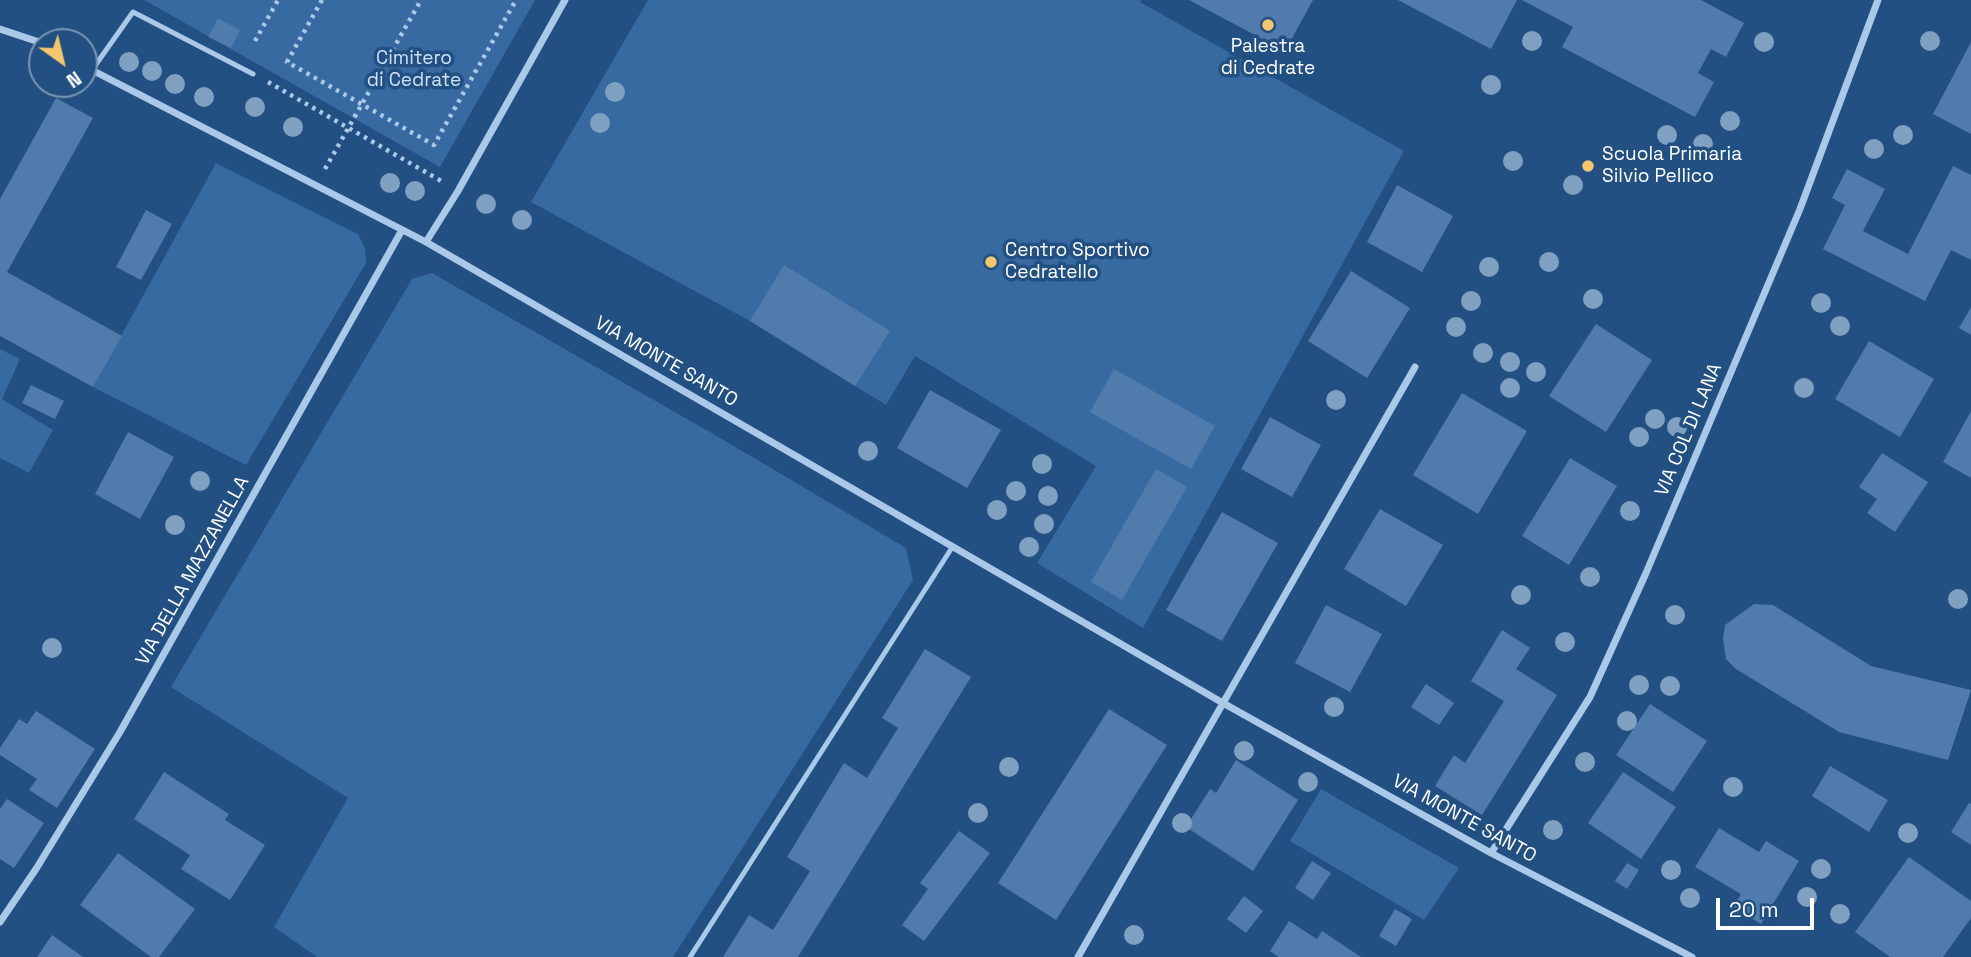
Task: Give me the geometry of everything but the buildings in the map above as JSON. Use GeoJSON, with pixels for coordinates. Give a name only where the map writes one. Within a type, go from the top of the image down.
{"type":"FeatureCollection","features":[{"type":"Feature","properties":{"kind":"street"},"geometry":{"type":"LineString","coordinates":[[426,242],[458,191],[565,0]]}},
{"type":"Feature","properties":{"kind":"street","name":"VIA COL DI LANA"},"geometry":{"type":"LineString","coordinates":[[1491,853],[1590,697],[1641,586],[1800,209],[1878,0]]}},
{"type":"Feature","properties":{"kind":"street"},"geometry":{"type":"LineString","coordinates":[[0,29],[28,38]]}},
{"type":"Feature","properties":{"kind":"street","name":"VIA MONTE SANTO"},"geometry":{"type":"LineString","coordinates":[[98,73],[426,242],[1223,703],[1491,853],[1692,957]]}},
{"type":"Feature","properties":{"kind":"street","name":"VIA DELLA MAZZANELLA"},"geometry":{"type":"LineString","coordinates":[[0,922],[36,869],[120,732],[402,230]]}},
{"type":"Feature","properties":{"kind":"street"},"geometry":{"type":"LineString","coordinates":[[1078,957],[1415,367]]}},
{"type":"Feature","properties":{"kind":"lane"},"geometry":{"type":"LineString","coordinates":[[98,62],[133,12],[253,74]]}},
{"type":"Feature","properties":{"kind":"lane"},"geometry":{"type":"LineString","coordinates":[[690,957],[953,546]]}},
{"type":"Feature","properties":{"kind":"path"},"geometry":{"type":"LineString","coordinates":[[256,41],[278,0]]}},
{"type":"Feature","properties":{"kind":"path"},"geometry":{"type":"LineString","coordinates":[[322,0],[287,62],[434,145],[516,0]]}},
{"type":"Feature","properties":{"kind":"path"},"geometry":{"type":"LineString","coordinates":[[316,185],[421,0]]}},
{"type":"Feature","properties":{"kind":"path"},"geometry":{"type":"LineString","coordinates":[[253,74],[458,191]]}},
{"type":"Feature","properties":{"kind":"green space","name":"Cimitero di Cedrate"},"geometry":{"type":"Polygon","coordinates":[[[144,0],[535,0],[440,167],[144,0]]]}},
{"type":"Feature","properties":{"kind":"green space","name":"Centro Sportivo Cedratello"},"geometry":{"type":"Polygon","coordinates":[[[648,0],[1141,0],[1140,2],[1404,151],[1143,628],[1037,563],[1096,466],[915,356],[886,405],[750,321],[531,202],[648,0]]]}},
{"type":"Feature","properties":{"kind":"green space"},"geometry":{"type":"Polygon","coordinates":[[[216,163],[358,234],[365,249],[366,263],[246,465],[93,387],[216,163]]]}},
{"type":"Feature","properties":{"kind":"green space"},"geometry":{"type":"Polygon","coordinates":[[[432,273],[906,548],[913,580],[673,957],[317,957],[274,927],[348,798],[171,687],[412,279],[432,273]]]}},
{"type":"Feature","properties":{"kind":"green space"},"geometry":{"type":"Polygon","coordinates":[[[0,349],[20,359],[2,399],[53,430],[29,473],[0,458],[0,349]]]}},
{"type":"Feature","properties":{"kind":"green space"},"geometry":{"type":"Polygon","coordinates":[[[1321,789],[1459,868],[1424,920],[1290,841],[1321,789]]]}},
{"type":"Feature","properties":{"kind":"place","name":"Palestra di Cedrate"},"geometry":{"type":"Point","coordinates":[1268,25]}},
{"type":"Feature","properties":{"kind":"place","name":"Scuola Primaria Silvio Pellico"},"geometry":{"type":"Point","coordinates":[1588,166]}},
{"type":"Feature","properties":{"kind":"place","name":"Centro Sportivo Cedratello"},"geometry":{"type":"Point","coordinates":[991,262]}}]}
